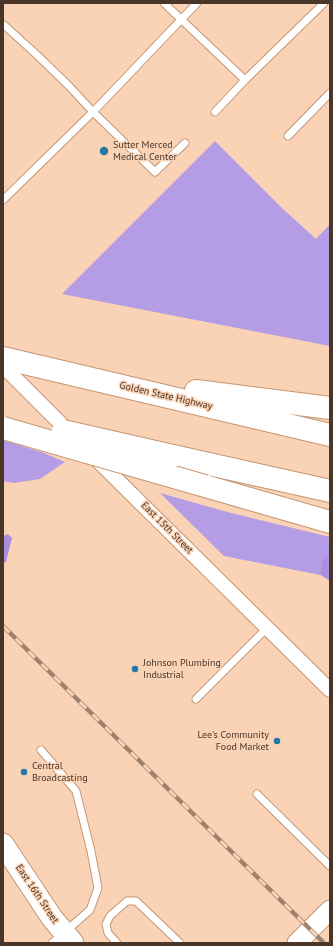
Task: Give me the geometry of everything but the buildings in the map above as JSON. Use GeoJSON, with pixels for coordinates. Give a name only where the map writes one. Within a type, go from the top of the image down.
{"type":"FeatureCollection","features":[{"type":"Feature","properties":{"kind":"highway","name":"Golden State Highway"},"geometry":{"type":"LineString","coordinates":[[3,358],[330,435]]}},
{"type":"Feature","properties":{"kind":"highway"},"geometry":{"type":"LineString","coordinates":[[81,376],[330,408]]}},
{"type":"Feature","properties":{"kind":"highway"},"geometry":{"type":"LineString","coordinates":[[3,418],[330,492]]}},
{"type":"Feature","properties":{"kind":"highway"},"geometry":{"type":"LineString","coordinates":[[3,428],[330,522]]}},
{"type":"Feature","properties":{"kind":"main road","name":"East 16th Street"},"geometry":{"type":"LineString","coordinates":[[3,844],[52,918],[63,939]]}},
{"type":"Feature","properties":{"kind":"main road"},"geometry":{"type":"LineString","coordinates":[[298,943],[330,910]]}},
{"type":"Feature","properties":{"kind":"street","name":"East 15th Street"},"geometry":{"type":"LineString","coordinates":[[3,366],[330,690]]}},
{"type":"Feature","properties":{"kind":"lane"},"geometry":{"type":"LineString","coordinates":[[164,3],[246,80]]}},
{"type":"Feature","properties":{"kind":"lane"},"geometry":{"type":"LineString","coordinates":[[3,200],[93,112],[197,3]]}},
{"type":"Feature","properties":{"kind":"lane"},"geometry":{"type":"LineString","coordinates":[[215,112],[324,3]]}},
{"type":"Feature","properties":{"kind":"lane"},"geometry":{"type":"LineString","coordinates":[[3,26],[4,25],[37,55],[155,172],[185,143]]}},
{"type":"Feature","properties":{"kind":"lane"},"geometry":{"type":"LineString","coordinates":[[288,136],[330,93]]}},
{"type":"Feature","properties":{"kind":"lane"},"geometry":{"type":"LineString","coordinates":[[196,699],[267,628]]}},
{"type":"Feature","properties":{"kind":"lane"},"geometry":{"type":"LineString","coordinates":[[40,750],[76,792],[91,851],[98,888],[90,910],[63,939]]}},
{"type":"Feature","properties":{"kind":"lane"},"geometry":{"type":"LineString","coordinates":[[257,794],[330,866]]}},
{"type":"Feature","properties":{"kind":"lane"},"geometry":{"type":"LineString","coordinates":[[117,943],[108,933],[106,924],[110,916],[127,901],[136,901],[180,943]]}},
{"type":"Feature","properties":{"kind":"shaded area"},"geometry":{"type":"Polygon","coordinates":[[[215,141],[283,209],[316,239],[330,224],[330,346],[62,294],[215,141]]]}},
{"type":"Feature","properties":{"kind":"shaded area"},"geometry":{"type":"Polygon","coordinates":[[[3,440],[44,453],[65,462],[40,479],[14,483],[3,481],[3,440]]]}},
{"type":"Feature","properties":{"kind":"shaded area"},"geometry":{"type":"Polygon","coordinates":[[[160,493],[231,513],[330,537],[330,577],[224,556],[160,493]]]}},
{"type":"Feature","properties":{"kind":"shaded area"},"geometry":{"type":"Polygon","coordinates":[[[8,534],[12,538],[6,562],[3,563],[3,536],[8,534]]]}},
{"type":"Feature","properties":{"kind":"shaded area"},"geometry":{"type":"Polygon","coordinates":[[[330,556],[330,581],[321,575],[322,562],[325,557],[330,556]]]}},
{"type":"Feature","properties":{"kind":"railway"},"geometry":{"type":"LineString","coordinates":[[3,626],[324,943]]}},
{"type":"Feature","properties":{"kind":"place","name":"Sutter Merced Medical Center"},"geometry":{"type":"Point","coordinates":[104,151]}},
{"type":"Feature","properties":{"kind":"place","name":"Johnson Plumbing Industrial"},"geometry":{"type":"Point","coordinates":[135,669]}},
{"type":"Feature","properties":{"kind":"place","name":"Lee's Community Food Market"},"geometry":{"type":"Point","coordinates":[277,741]}},
{"type":"Feature","properties":{"kind":"place","name":"Central Broadcasting"},"geometry":{"type":"Point","coordinates":[24,772]}}]}
